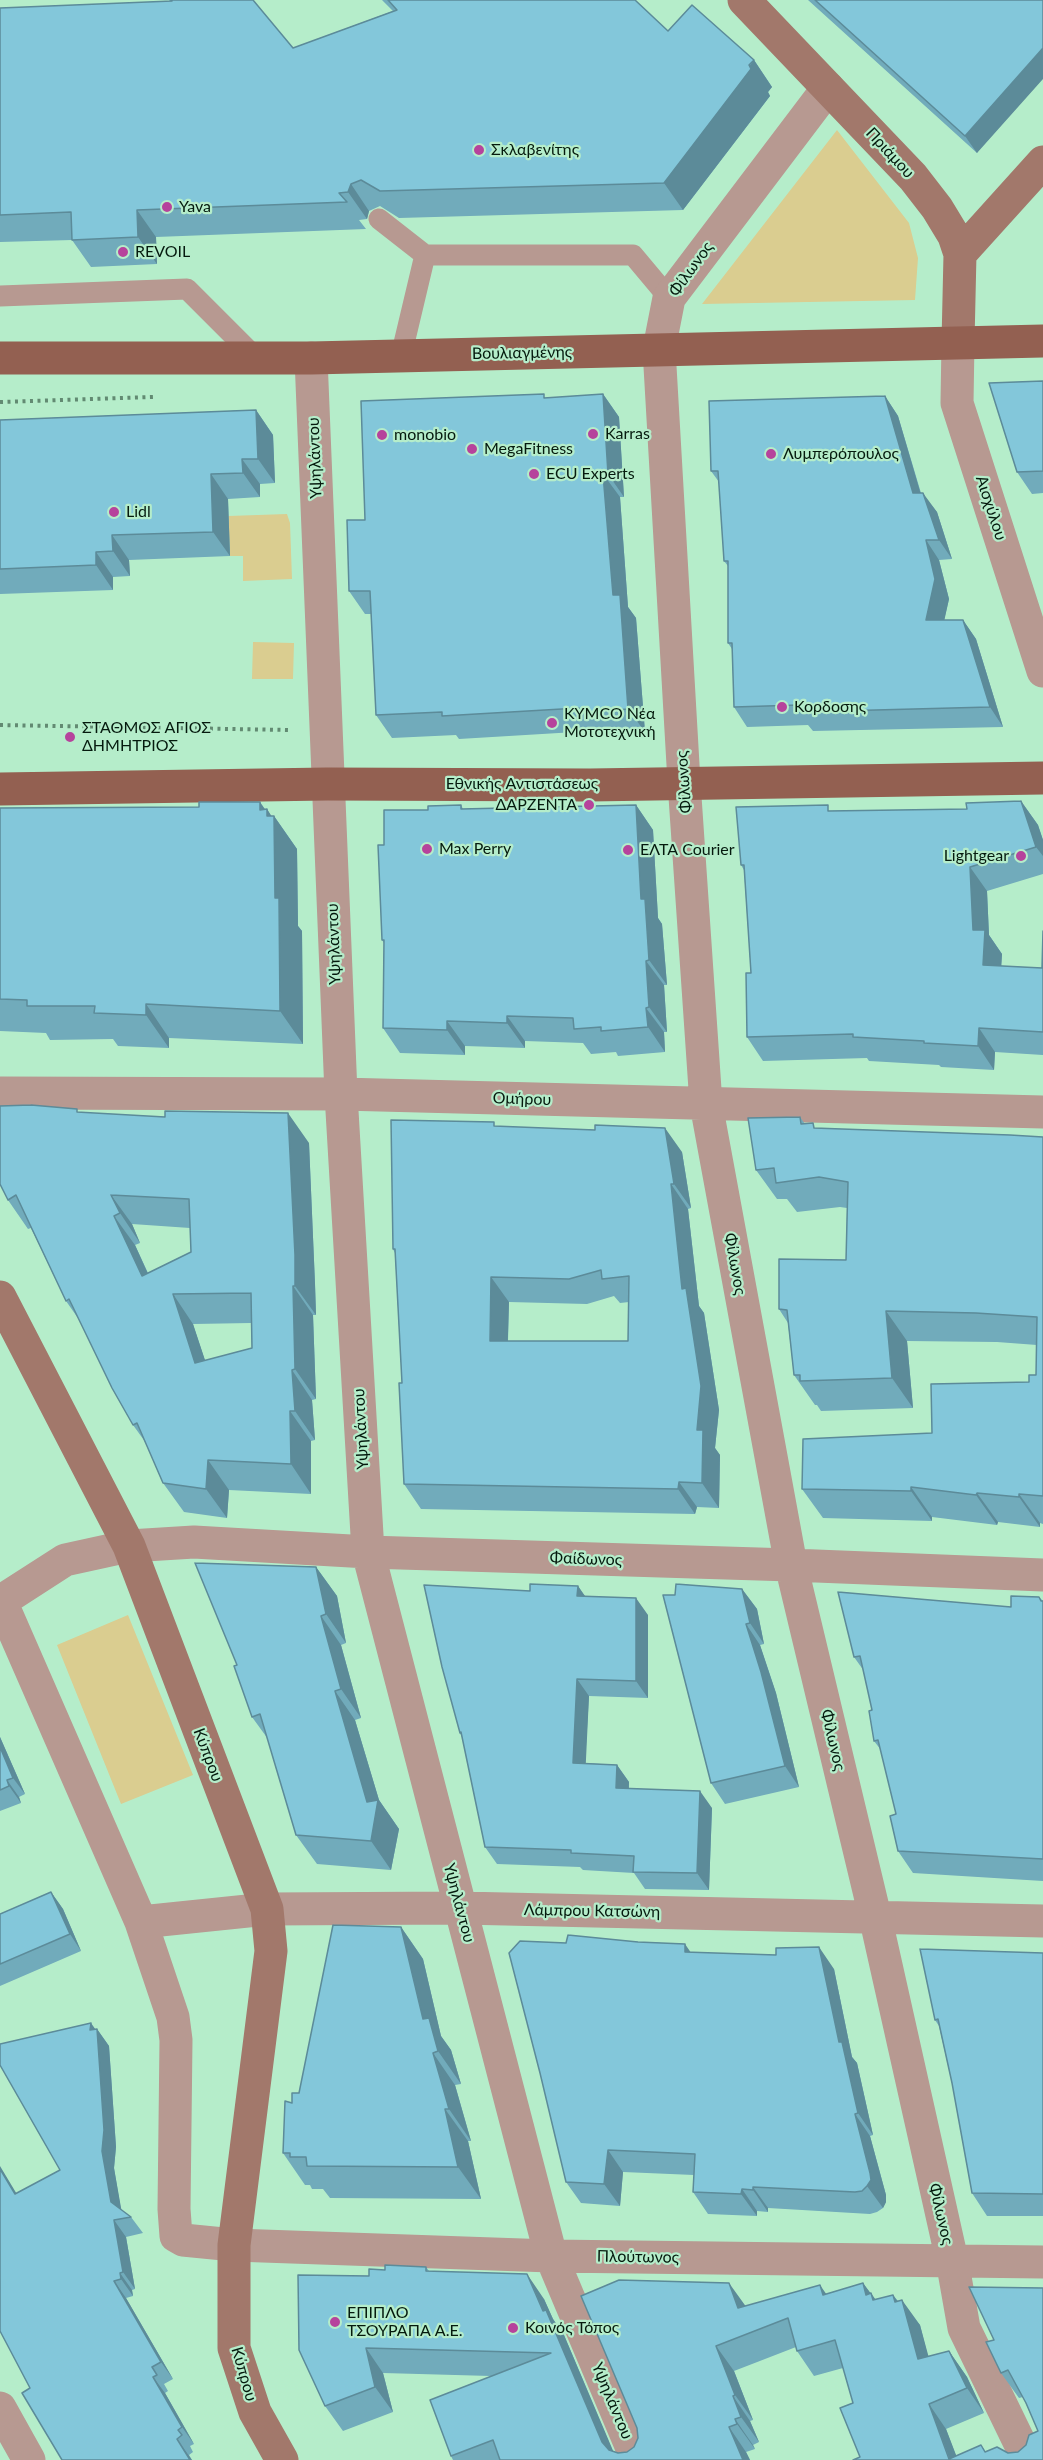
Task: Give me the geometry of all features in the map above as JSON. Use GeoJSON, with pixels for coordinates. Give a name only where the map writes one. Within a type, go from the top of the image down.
{"type":"FeatureCollection","features":[{"type":"Feature","properties":{"kind":"main road","name":"Βουλιαγμένης"},"geometry":{"type":"LineString","coordinates":[[0,358],[311,358],[1043,341]]}},
{"type":"Feature","properties":{"kind":"main road","name":"Εθνικής Αντιστάσεως"},"geometry":{"type":"LineString","coordinates":[[0,789],[327,784],[590,785],[1043,778]]}},
{"type":"Feature","properties":{"kind":"street","name":"Πριάμου"},"geometry":{"type":"LineString","coordinates":[[744,0],[914,177],[937,208],[954,236],[960,254],[958,342]]}},
{"type":"Feature","properties":{"kind":"street","name":"Φίλωνος"},"geometry":{"type":"LineString","coordinates":[[828,88],[669,298],[659,349],[684,782],[706,1104],[791,1565],[875,1916],[952,2260],[964,2328],[1028,2460]]}},
{"type":"Feature","properties":{"kind":"street"},"geometry":{"type":"LineString","coordinates":[[960,254],[1043,162]]}},
{"type":"Feature","properties":{"kind":"street","name":"Αισχύλου"},"geometry":{"type":"LineString","coordinates":[[958,342],[957,403],[1043,671]]}},
{"type":"Feature","properties":{"kind":"street","name":"Υψηλάντου"},"geometry":{"type":"LineString","coordinates":[[311,358],[341,1094],[368,1552],[551,2256],[637,2460]]}},
{"type":"Feature","properties":{"kind":"street","name":"Ομήρου"},"geometry":{"type":"LineString","coordinates":[[0,1093],[341,1094],[1043,1112]]}},
{"type":"Feature","properties":{"kind":"street","name":"Κύπρου"},"geometry":{"type":"LineString","coordinates":[[0,1297],[129,1546],[267,1909],[271,1952],[234,2245],[234,2348],[255,2412],[282,2460]]}},
{"type":"Feature","properties":{"kind":"street","name":"Φαίδωνος"},"geometry":{"type":"LineString","coordinates":[[0,1601],[65,1560],[129,1546],[194,1542],[368,1552],[1043,1575]]}},
{"type":"Feature","properties":{"kind":"street"},"geometry":{"type":"LineString","coordinates":[[0,1601],[141,1922],[174,2017],[176,2236],[183,2240],[234,2245]]}},
{"type":"Feature","properties":{"kind":"street","name":"Λάμπρου Κατσώνη"},"geometry":{"type":"LineString","coordinates":[[141,1922],[267,1909],[461,1908],[1043,1921]]}},
{"type":"Feature","properties":{"kind":"street","name":"Πλούτωνος"},"geometry":{"type":"LineString","coordinates":[[234,2245],[551,2256],[1043,2262]]}},
{"type":"Feature","properties":{"kind":"street"},"geometry":{"type":"LineString","coordinates":[[0,2408],[29,2460]]}},
{"type":"Feature","properties":{"kind":"lane"},"geometry":{"type":"LineString","coordinates":[[379,219],[425,255],[633,255],[669,298]]}},
{"type":"Feature","properties":{"kind":"lane"},"geometry":{"type":"LineString","coordinates":[[401,356],[425,255]]}},
{"type":"Feature","properties":{"kind":"lane"},"geometry":{"type":"LineString","coordinates":[[0,296],[187,289],[256,358]]}},
{"type":"Feature","properties":{"kind":"path"},"geometry":{"type":"LineString","coordinates":[[0,402],[153,397]]}},
{"type":"Feature","properties":{"kind":"path"},"geometry":{"type":"LineString","coordinates":[[0,725],[291,730],[299,727]]}},
{"type":"Feature","properties":{"kind":"shaded area"},"geometry":{"type":"Polygon","coordinates":[[[837,130],[909,223],[918,258],[915,300],[702,304],[837,130]]]}},
{"type":"Feature","properties":{"kind":"shaded area"},"geometry":{"type":"Polygon","coordinates":[[[287,514],[290,523],[292,579],[243,581],[243,556],[230,556],[228,516],[287,514]]]}},
{"type":"Feature","properties":{"kind":"shaded area"},"geometry":{"type":"Polygon","coordinates":[[[253,642],[294,643],[293,679],[252,679],[253,642]]]}},
{"type":"Feature","properties":{"kind":"shaded area"},"geometry":{"type":"Polygon","coordinates":[[[128,1615],[193,1775],[121,1804],[57,1645],[128,1615]]]}},
{"type":"Feature","properties":{"kind":"building"},"geometry":{"type":"Polygon","coordinates":[[[171,0],[253,0],[293,48],[397,10],[388,0],[635,0],[668,31],[692,5],[754,60],[749,65],[751,69],[664,183],[380,191],[361,180],[351,184],[348,192],[339,193],[347,202],[137,210],[138,237],[72,240],[71,212],[0,215],[0,8],[171,0]]]}},
{"type":"Feature","properties":{"kind":"building"},"geometry":{"type":"Polygon","coordinates":[[[815,0],[1043,0],[1043,48],[965,136],[815,0]]]}},
{"type":"Feature","properties":{"kind":"building"},"geometry":{"type":"Polygon","coordinates":[[[1043,381],[1043,471],[1017,472],[989,383],[1043,381]]]}},
{"type":"Feature","properties":{"kind":"building"},"geometry":{"type":"Polygon","coordinates":[[[544,394],[544,398],[603,394],[608,474],[603,474],[613,595],[620,595],[628,709],[580,713],[579,708],[442,716],[442,712],[376,715],[370,591],[349,591],[347,520],[365,520],[361,401],[544,394]]]}},
{"type":"Feature","properties":{"kind":"building"},"geometry":{"type":"Polygon","coordinates":[[[885,396],[913,493],[923,493],[939,540],[926,540],[935,579],[926,620],[963,620],[990,707],[799,712],[799,705],[734,707],[732,643],[728,643],[728,561],[724,561],[718,471],[711,471],[709,401],[885,396]]]}},
{"type":"Feature","properties":{"kind":"building","name":"Lidl"},"geometry":{"type":"Polygon","coordinates":[[[256,410],[258,459],[242,459],[243,473],[211,474],[213,532],[112,535],[113,551],[96,552],[96,565],[0,569],[0,420],[256,410]]]}},
{"type":"Feature","properties":{"kind":"building"},"geometry":{"type":"Polygon","coordinates":[[[1021,801],[1036,847],[970,867],[973,930],[985,930],[983,965],[1042,968],[1043,931],[1043,1032],[979,1028],[978,1046],[853,1037],[853,1034],[747,1037],[746,973],[751,973],[744,865],[741,865],[736,807],[828,805],[828,811],[967,809],[966,803],[1021,801]]]}},
{"type":"Feature","properties":{"kind":"building"},"geometry":{"type":"Polygon","coordinates":[[[199,802],[260,802],[260,810],[267,809],[267,816],[274,816],[275,898],[279,898],[280,1011],[146,1004],[146,1015],[94,1013],[95,1006],[27,1006],[27,1000],[0,999],[0,808],[199,807],[199,802]]]}},
{"type":"Feature","properties":{"kind":"building"},"geometry":{"type":"Polygon","coordinates":[[[461,805],[461,809],[636,805],[641,899],[645,899],[649,960],[646,961],[648,1027],[601,1031],[601,1027],[574,1029],[573,1018],[507,1016],[507,1023],[447,1021],[447,1030],[383,1028],[384,940],[382,940],[378,845],[384,845],[384,810],[428,810],[428,806],[461,805]]]}},
{"type":"Feature","properties":{"kind":"building"},"geometry":{"type":"Polygon","coordinates":[[[31,1105],[77,1109],[77,1112],[165,1117],[165,1111],[288,1113],[295,1255],[295,1286],[293,1286],[295,1369],[292,1370],[295,1411],[290,1411],[291,1464],[208,1460],[206,1489],[163,1483],[137,1423],[133,1425],[112,1388],[69,1299],[66,1301],[16,1195],[8,1200],[0,1184],[0,1106],[31,1105]],[[111,1195],[120,1213],[114,1216],[142,1276],[191,1252],[189,1199],[111,1195]],[[251,1293],[173,1294],[195,1363],[252,1348],[251,1293]]]}},
{"type":"Feature","properties":{"kind":"building"},"geometry":{"type":"Polygon","coordinates":[[[800,1117],[801,1124],[813,1123],[814,1128],[1043,1137],[1043,1496],[1019,1494],[1019,1497],[977,1493],[976,1495],[911,1487],[911,1491],[802,1489],[803,1439],[932,1433],[931,1384],[1029,1382],[1029,1375],[1036,1375],[1037,1317],[886,1311],[892,1378],[800,1381],[800,1375],[794,1375],[787,1310],[779,1309],[779,1259],[846,1260],[848,1182],[819,1177],[776,1183],[774,1168],[756,1170],[748,1118],[800,1117]]]}},
{"type":"Feature","properties":{"kind":"building"},"geometry":{"type":"Polygon","coordinates":[[[391,1120],[494,1122],[494,1126],[595,1130],[595,1125],[665,1128],[674,1184],[671,1184],[682,1289],[686,1288],[701,1386],[697,1430],[703,1430],[702,1483],[679,1482],[678,1489],[404,1484],[399,1383],[402,1383],[395,1249],[393,1249],[391,1120]],[[601,1270],[569,1279],[491,1277],[490,1341],[628,1341],[629,1276],[602,1279],[601,1270]]]}},
{"type":"Feature","properties":{"kind":"building"},"geometry":{"type":"Polygon","coordinates":[[[195,1563],[316,1567],[326,1614],[321,1616],[341,1689],[335,1691],[367,1802],[378,1800],[371,1841],[296,1835],[260,1714],[252,1717],[234,1666],[237,1665],[195,1563]]]}},
{"type":"Feature","properties":{"kind":"building"},"geometry":{"type":"Polygon","coordinates":[[[530,1584],[578,1586],[577,1596],[636,1598],[636,1681],[577,1679],[573,1763],[617,1765],[616,1788],[700,1791],[697,1873],[633,1872],[634,1856],[571,1853],[571,1850],[485,1847],[461,1732],[442,1667],[424,1585],[530,1591],[530,1584]]]}},
{"type":"Feature","properties":{"kind":"building"},"geometry":{"type":"Polygon","coordinates":[[[676,1584],[742,1589],[750,1623],[746,1624],[785,1766],[711,1783],[663,1595],[675,1595],[676,1584]]]}},
{"type":"Feature","properties":{"kind":"building"},"geometry":{"type":"Polygon","coordinates":[[[838,1592],[1011,1607],[1011,1596],[1039,1597],[1043,1601],[1043,1859],[898,1851],[890,1816],[896,1814],[878,1740],[874,1741],[869,1711],[872,1710],[860,1656],[854,1657],[838,1592]]]}},
{"type":"Feature","properties":{"kind":"building"},"geometry":{"type":"Polygon","coordinates":[[[0,1747],[13,1778],[7,1780],[9,1786],[0,1790],[0,1747]]]}},
{"type":"Feature","properties":{"kind":"building"},"geometry":{"type":"Polygon","coordinates":[[[51,1892],[70,1934],[0,1964],[0,1914],[51,1892]]]}},
{"type":"Feature","properties":{"kind":"building"},"geometry":{"type":"Polygon","coordinates":[[[333,1925],[401,1927],[423,2019],[429,2018],[438,2051],[433,2053],[449,2109],[445,2109],[458,2167],[307,2166],[306,2157],[290,2157],[290,2153],[283,2153],[285,2101],[292,2103],[292,2093],[299,2093],[333,1925]]]}},
{"type":"Feature","properties":{"kind":"building"},"geometry":{"type":"Polygon","coordinates":[[[568,1935],[685,1944],[685,1952],[776,1955],[776,1948],[819,1947],[839,2042],[842,2042],[858,2113],[855,2114],[871,2180],[867,2186],[862,2191],[855,2192],[753,2187],[753,2190],[742,2189],[741,2194],[693,2192],[695,2154],[608,2150],[604,2184],[566,2182],[509,1953],[520,1941],[566,1943],[568,1935]]]}},
{"type":"Feature","properties":{"kind":"building"},"geometry":{"type":"Polygon","coordinates":[[[920,1949],[1043,1953],[1043,2194],[972,2193],[952,2083],[938,2019],[935,2020],[920,1949]]]}},
{"type":"Feature","properties":{"kind":"building"},"geometry":{"type":"Polygon","coordinates":[[[91,2023],[90,2030],[97,2029],[104,2130],[102,2151],[111,2202],[131,2217],[114,2220],[123,2272],[120,2273],[121,2279],[114,2281],[161,2362],[152,2367],[157,2375],[153,2377],[182,2427],[178,2430],[182,2435],[177,2439],[190,2460],[62,2460],[22,2393],[30,2388],[0,2331],[0,2169],[15,2194],[60,2170],[0,2065],[0,2044],[91,2023]]]}},
{"type":"Feature","properties":{"kind":"building"},"geometry":{"type":"Polygon","coordinates":[[[385,2265],[426,2267],[426,2271],[527,2274],[543,2311],[546,2310],[602,2442],[609,2450],[618,2453],[627,2452],[634,2447],[638,2438],[637,2428],[581,2296],[619,2280],[729,2283],[738,2308],[820,2285],[823,2295],[863,2283],[866,2295],[871,2293],[873,2300],[893,2295],[895,2302],[902,2300],[918,2359],[949,2351],[967,2388],[929,2404],[949,2459],[981,2445],[985,2452],[997,2447],[1008,2453],[1018,2452],[1026,2445],[1029,2435],[1038,2431],[1008,2370],[1001,2373],[986,2342],[994,2340],[969,2287],[1043,2288],[1043,2460],[853,2460],[860,2457],[840,2408],[853,2403],[835,2340],[797,2351],[788,2318],[716,2346],[741,2417],[735,2419],[737,2424],[729,2427],[743,2460],[500,2460],[493,2440],[451,2456],[430,2400],[551,2353],[366,2348],[375,2387],[325,2406],[299,2350],[298,2275],[369,2276],[369,2269],[385,2270],[385,2265]]]}},
{"type":"Feature","properties":{"kind":"place","name":"Σκλαβενίτης"},"geometry":{"type":"Point","coordinates":[479,150]}},
{"type":"Feature","properties":{"kind":"place","name":"Yava"},"geometry":{"type":"Point","coordinates":[167,207]}},
{"type":"Feature","properties":{"kind":"place","name":"REVOIL"},"geometry":{"type":"Point","coordinates":[123,252]}},
{"type":"Feature","properties":{"kind":"place","name":"Karras"},"geometry":{"type":"Point","coordinates":[593,434]}},
{"type":"Feature","properties":{"kind":"place","name":"monobio"},"geometry":{"type":"Point","coordinates":[382,435]}},
{"type":"Feature","properties":{"kind":"place","name":"MegaFitness"},"geometry":{"type":"Point","coordinates":[472,449]}},
{"type":"Feature","properties":{"kind":"place","name":"Λυμπερόπουλος"},"geometry":{"type":"Point","coordinates":[771,454]}},
{"type":"Feature","properties":{"kind":"place","name":"ECU Experts"},"geometry":{"type":"Point","coordinates":[534,474]}},
{"type":"Feature","properties":{"kind":"place","name":"Lidl"},"geometry":{"type":"Point","coordinates":[114,512]}},
{"type":"Feature","properties":{"kind":"place","name":"Κορδοσης"},"geometry":{"type":"Point","coordinates":[782,707]}},
{"type":"Feature","properties":{"kind":"place","name":"KYMCO Νέα Μοτοτεχνική"},"geometry":{"type":"Point","coordinates":[552,723]}},
{"type":"Feature","properties":{"kind":"place","name":"ΣΤΑΘΜΟΣ ΑΓΙΟΣ ΔΗΜΗΤΡΙΟΣ"},"geometry":{"type":"Point","coordinates":[70,737]}},
{"type":"Feature","properties":{"kind":"place","name":"ΔΑΡΖΕΝΤΑ"},"geometry":{"type":"Point","coordinates":[589,805]}},
{"type":"Feature","properties":{"kind":"place","name":"Max Perry"},"geometry":{"type":"Point","coordinates":[427,849]}},
{"type":"Feature","properties":{"kind":"place","name":"ΕΛΤΑ Courier"},"geometry":{"type":"Point","coordinates":[628,850]}},
{"type":"Feature","properties":{"kind":"place","name":"Lightgear"},"geometry":{"type":"Point","coordinates":[1021,856]}},
{"type":"Feature","properties":{"kind":"place","name":"ΈΠΙΠΛΟ ΤΣΟΥΡΑΠΆ Α.Ε."},"geometry":{"type":"Point","coordinates":[335,2322]}},
{"type":"Feature","properties":{"kind":"place","name":"Κοινός Τόπος"},"geometry":{"type":"Point","coordinates":[513,2328]}}]}
